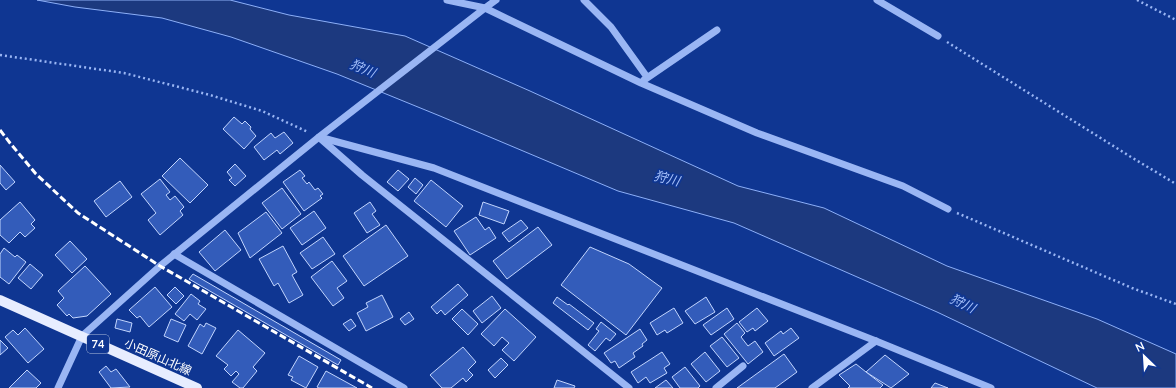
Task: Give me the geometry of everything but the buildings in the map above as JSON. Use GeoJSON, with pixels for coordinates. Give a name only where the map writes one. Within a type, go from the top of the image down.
{"type":"FeatureCollection","features":[{"type":"Feature","properties":{"kind":"main road","name":"小田原山北線"},"geometry":{"type":"LineString","coordinates":[[0,300],[196,388]]}},
{"type":"Feature","properties":{"kind":"street"},"geometry":{"type":"LineString","coordinates":[[447,0],[485,8],[641,83],[757,133],[903,186],[948,209]]}},
{"type":"Feature","properties":{"kind":"street"},"geometry":{"type":"LineString","coordinates":[[60,387],[82,336],[174,254],[319,137],[496,0]]}},
{"type":"Feature","properties":{"kind":"street"},"geometry":{"type":"LineString","coordinates":[[584,0],[611,27],[648,77]]}},
{"type":"Feature","properties":{"kind":"street"},"geometry":{"type":"LineString","coordinates":[[877,0],[938,36]]}},
{"type":"Feature","properties":{"kind":"street"},"geometry":{"type":"LineString","coordinates":[[641,83],[717,30]]}},
{"type":"Feature","properties":{"kind":"street"},"geometry":{"type":"LineString","coordinates":[[319,137],[434,168],[876,341],[991,388]]}},
{"type":"Feature","properties":{"kind":"street"},"geometry":{"type":"LineString","coordinates":[[319,137],[362,175],[629,388]]}},
{"type":"Feature","properties":{"kind":"street"},"geometry":{"type":"LineString","coordinates":[[174,254],[404,388]]}},
{"type":"Feature","properties":{"kind":"street"},"geometry":{"type":"LineString","coordinates":[[812,388],[876,341]]}},
{"type":"Feature","properties":{"kind":"street"},"geometry":{"type":"LineString","coordinates":[[716,388],[743,366]]}},
{"type":"Feature","properties":{"kind":"path"},"geometry":{"type":"LineString","coordinates":[[1137,0],[1176,20]]}},
{"type":"Feature","properties":{"kind":"path"},"geometry":{"type":"LineString","coordinates":[[938,36],[1176,184]]}},
{"type":"Feature","properties":{"kind":"path"},"geometry":{"type":"LineString","coordinates":[[0,55],[132,74],[262,111],[319,137]]}},
{"type":"Feature","properties":{"kind":"path"},"geometry":{"type":"LineString","coordinates":[[948,209],[1132,288],[1176,304]]}},
{"type":"Feature","properties":{"kind":"water","name":"狩川"},"geometry":{"type":"Polygon","coordinates":[[[37,0],[230,0],[289,15],[405,36],[738,186],[824,208],[947,266],[1097,319],[1176,354],[1176,388],[1097,388],[937,312],[734,223],[618,191],[337,74],[231,37],[162,18],[75,7],[37,0]]]}},
{"type":"Feature","properties":{"kind":"railway"},"geometry":{"type":"LineString","coordinates":[[0,130],[36,174],[78,213],[160,266],[372,388]]}}]}
